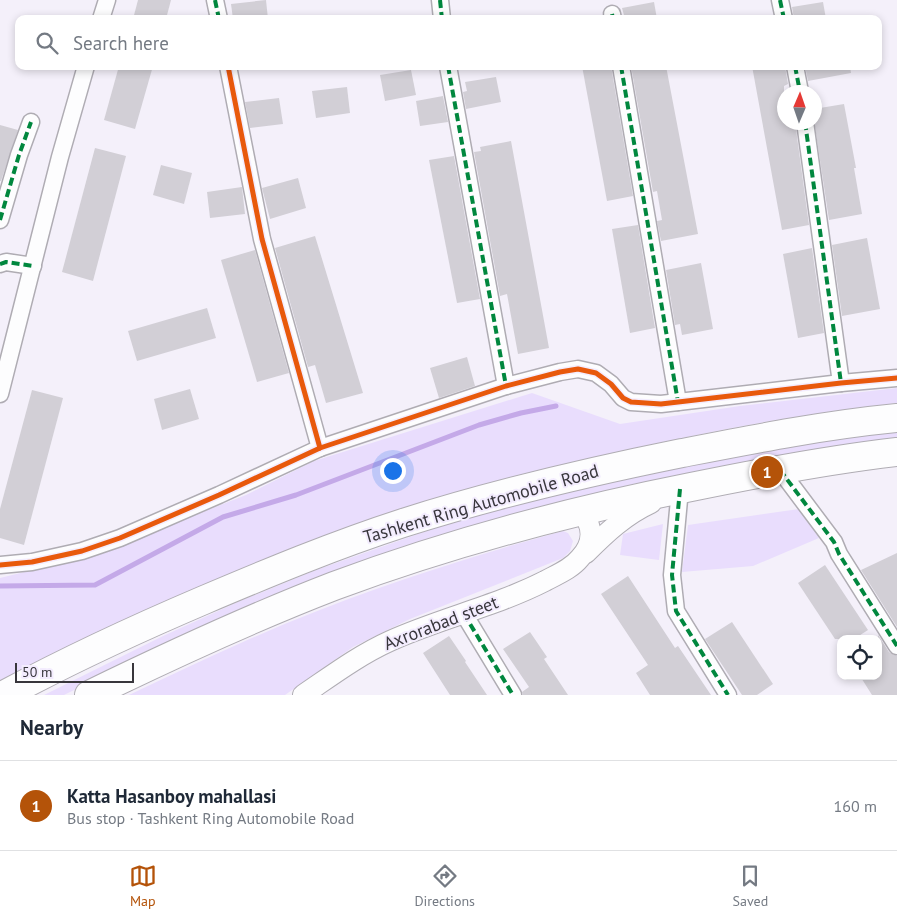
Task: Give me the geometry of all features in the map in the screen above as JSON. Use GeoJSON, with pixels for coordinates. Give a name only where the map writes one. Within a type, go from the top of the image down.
{"type":"FeatureCollection","features":[{"type":"Feature","properties":{"kind":"highway","name":"Tashkent Ring Automobile Road"},"geometry":{"type":"LineString","coordinates":[[4,695],[134,631],[272,571],[341,544],[412,520],[532,486],[622,465],[818,427],[897,418]]}},
{"type":"Feature","properties":{"kind":"highway","name":"Tashkent Ring Automobile Road"},"geometry":{"type":"LineString","coordinates":[[89,695],[238,626],[333,586],[431,552],[580,511],[680,489],[831,461],[897,452]]}},
{"type":"Feature","properties":{"kind":"street"},"geometry":{"type":"LineString","coordinates":[[102,15],[107,0]]}},
{"type":"Feature","properties":{"kind":"street"},"geometry":{"type":"LineString","coordinates":[[215,0],[218,15]]}},
{"type":"Feature","properties":{"kind":"street"},"geometry":{"type":"LineString","coordinates":[[440,0],[442,15]]}},
{"type":"Feature","properties":{"kind":"street"},"geometry":{"type":"LineString","coordinates":[[780,0],[783,15]]}},
{"type":"Feature","properties":{"kind":"street"},"geometry":{"type":"LineString","coordinates":[[0,394],[60,157],[85,70]]}},
{"type":"Feature","properties":{"kind":"street"},"geometry":{"type":"LineString","coordinates":[[229,70],[262,239],[320,448]]}},
{"type":"Feature","properties":{"kind":"street"},"geometry":{"type":"LineString","coordinates":[[449,70],[506,386]]}},
{"type":"Feature","properties":{"kind":"street"},"geometry":{"type":"LineString","coordinates":[[622,70],[678,402]]}},
{"type":"Feature","properties":{"kind":"street"},"geometry":{"type":"LineString","coordinates":[[796,70],[799,85]]}},
{"type":"Feature","properties":{"kind":"street"},"geometry":{"type":"LineString","coordinates":[[0,220],[31,122]]}},
{"type":"Feature","properties":{"kind":"street"},"geometry":{"type":"LineString","coordinates":[[805,130],[841,383]]}},
{"type":"Feature","properties":{"kind":"street"},"geometry":{"type":"LineString","coordinates":[[0,262],[32,266]]}},
{"type":"Feature","properties":{"kind":"street"},"geometry":{"type":"LineString","coordinates":[[0,565],[58,557],[82,551],[220,495],[320,448],[506,386],[560,372],[578,370],[596,373],[605,378],[623,398],[631,402],[661,404],[897,378]]}},
{"type":"Feature","properties":{"kind":"street"},"geometry":{"type":"LineString","coordinates":[[780,470],[834,542],[839,554],[897,646]]}},
{"type":"Feature","properties":{"kind":"street"},"geometry":{"type":"LineString","coordinates":[[680,489],[672,575],[676,611],[728,695]]}},
{"type":"Feature","properties":{"kind":"street","name":"Axrorаbаd steet"},"geometry":{"type":"LineString","coordinates":[[303,695],[359,658],[388,642],[418,629],[527,590],[565,571],[628,514],[680,489]]}},
{"type":"Feature","properties":{"kind":"street"},"geometry":{"type":"LineString","coordinates":[[580,511],[589,521],[591,531],[586,550],[581,558]]}},
{"type":"Feature","properties":{"kind":"street"},"geometry":{"type":"LineString","coordinates":[[464,614],[513,695]]}},
{"type":"Feature","properties":{"kind":"shaded area"},"geometry":{"type":"Polygon","coordinates":[[[897,388],[897,403],[853,408],[723,430],[550,468],[0,686],[0,578],[90,556],[246,495],[314,461],[532,393],[620,424],[740,406],[897,388]]]}},
{"type":"Feature","properties":{"kind":"shaded area"},"geometry":{"type":"Polygon","coordinates":[[[897,429],[897,439],[793,454],[633,484],[555,504],[167,644],[64,695],[44,695],[163,636],[238,602],[316,570],[472,515],[551,494],[790,444],[897,429]]]}},
{"type":"Feature","properties":{"kind":"shaded area"},"geometry":{"type":"Polygon","coordinates":[[[799,509],[819,538],[753,566],[682,572],[688,525],[799,509]]]}},
{"type":"Feature","properties":{"kind":"shaded area"},"geometry":{"type":"Polygon","coordinates":[[[663,524],[659,560],[620,555],[623,534],[663,524]]]}},
{"type":"Feature","properties":{"kind":"shaded area"},"geometry":{"type":"Polygon","coordinates":[[[563,531],[568,533],[573,541],[570,551],[563,558],[410,619],[353,647],[285,695],[129,695],[228,648],[321,609],[441,567],[563,531]]]}},
{"type":"Feature","properties":{"kind":"building"},"geometry":{"type":"Polygon","coordinates":[[[138,0],[171,0],[167,15],[134,15],[138,0]]]}},
{"type":"Feature","properties":{"kind":"building"},"geometry":{"type":"Polygon","coordinates":[[[266,0],[268,15],[232,15],[231,4],[266,0]]]}},
{"type":"Feature","properties":{"kind":"building"},"geometry":{"type":"Polygon","coordinates":[[[654,2],[656,15],[624,15],[622,8],[654,2]]]}},
{"type":"Feature","properties":{"kind":"building"},"geometry":{"type":"Polygon","coordinates":[[[823,2],[825,15],[793,15],[792,7],[823,2]]]}},
{"type":"Feature","properties":{"kind":"building"},"geometry":{"type":"Polygon","coordinates":[[[118,70],[152,70],[135,129],[104,120],[118,70]]]}},
{"type":"Feature","properties":{"kind":"building"},"geometry":{"type":"Polygon","coordinates":[[[411,70],[416,95],[385,101],[380,75],[411,70]]]}},
{"type":"Feature","properties":{"kind":"building"},"geometry":{"type":"Polygon","coordinates":[[[583,70],[612,70],[633,196],[607,201],[583,70]]]}},
{"type":"Feature","properties":{"kind":"building"},"geometry":{"type":"Polygon","coordinates":[[[632,70],[667,70],[698,234],[661,241],[657,221],[662,220],[657,191],[653,192],[632,70]]]}},
{"type":"Feature","properties":{"kind":"building"},"geometry":{"type":"Polygon","coordinates":[[[753,70],[786,70],[788,84],[777,85],[777,130],[796,130],[809,225],[782,230],[753,70]]]}},
{"type":"Feature","properties":{"kind":"building"},"geometry":{"type":"Polygon","coordinates":[[[806,70],[851,70],[851,73],[808,81],[806,70]]]}},
{"type":"Feature","properties":{"kind":"building"},"geometry":{"type":"Polygon","coordinates":[[[496,77],[501,102],[466,109],[463,92],[467,91],[465,82],[496,77]]]}},
{"type":"Feature","properties":{"kind":"building"},"geometry":{"type":"Polygon","coordinates":[[[347,87],[350,113],[316,118],[312,91],[347,87]]]}},
{"type":"Feature","properties":{"kind":"building"},"geometry":{"type":"Polygon","coordinates":[[[443,96],[448,122],[420,126],[416,101],[443,96]]]}},
{"type":"Feature","properties":{"kind":"building"},"geometry":{"type":"Polygon","coordinates":[[[279,98],[283,124],[250,128],[245,102],[279,98]]]}},
{"type":"Feature","properties":{"kind":"building"},"geometry":{"type":"Polygon","coordinates":[[[844,104],[856,168],[854,168],[862,214],[829,220],[816,130],[822,130],[822,108],[844,104]]]}},
{"type":"Feature","properties":{"kind":"building"},"geometry":{"type":"Polygon","coordinates":[[[0,125],[18,130],[1,181],[0,181],[0,125]]]}},
{"type":"Feature","properties":{"kind":"building"},"geometry":{"type":"Polygon","coordinates":[[[511,141],[549,348],[518,354],[507,294],[500,296],[474,152],[481,151],[480,147],[511,141]]]}},
{"type":"Feature","properties":{"kind":"building"},"geometry":{"type":"Polygon","coordinates":[[[95,148],[126,156],[93,281],[62,272],[95,148]]]}},
{"type":"Feature","properties":{"kind":"building"},"geometry":{"type":"Polygon","coordinates":[[[454,156],[480,299],[457,303],[429,160],[454,156]]]}},
{"type":"Feature","properties":{"kind":"building"},"geometry":{"type":"Polygon","coordinates":[[[161,165],[192,173],[184,204],[153,195],[161,165]]]}},
{"type":"Feature","properties":{"kind":"building"},"geometry":{"type":"Polygon","coordinates":[[[298,178],[306,208],[270,219],[262,188],[298,178]]]}},
{"type":"Feature","properties":{"kind":"building"},"geometry":{"type":"Polygon","coordinates":[[[242,187],[245,214],[210,218],[207,192],[242,187]]]}},
{"type":"Feature","properties":{"kind":"building"},"geometry":{"type":"Polygon","coordinates":[[[638,225],[655,328],[630,333],[612,229],[638,225]]]}},
{"type":"Feature","properties":{"kind":"building"},"geometry":{"type":"Polygon","coordinates":[[[315,236],[363,393],[326,403],[315,365],[308,367],[275,248],[315,236]]]}},
{"type":"Feature","properties":{"kind":"building"},"geometry":{"type":"Polygon","coordinates":[[[867,238],[880,309],[842,316],[832,245],[867,238]]]}},
{"type":"Feature","properties":{"kind":"building"},"geometry":{"type":"Polygon","coordinates":[[[812,248],[824,333],[798,338],[783,254],[812,248]]]}},
{"type":"Feature","properties":{"kind":"building"},"geometry":{"type":"Polygon","coordinates":[[[255,250],[289,373],[257,382],[221,260],[255,250]]]}},
{"type":"Feature","properties":{"kind":"building"},"geometry":{"type":"Polygon","coordinates":[[[701,263],[713,329],[682,335],[680,324],[675,325],[666,270],[701,263]]]}},
{"type":"Feature","properties":{"kind":"building"},"geometry":{"type":"Polygon","coordinates":[[[207,308],[216,338],[137,361],[128,331],[207,308]]]}},
{"type":"Feature","properties":{"kind":"building"},"geometry":{"type":"Polygon","coordinates":[[[467,357],[475,386],[439,398],[430,368],[467,357]]]}},
{"type":"Feature","properties":{"kind":"building"},"geometry":{"type":"Polygon","coordinates":[[[190,389],[199,419],[162,430],[154,399],[190,389]]]}},
{"type":"Feature","properties":{"kind":"building"},"geometry":{"type":"Polygon","coordinates":[[[32,390],[63,398],[24,545],[0,538],[0,509],[32,390]]]}},
{"type":"Feature","properties":{"kind":"building"},"geometry":{"type":"Polygon","coordinates":[[[897,553],[897,627],[861,570],[897,553]]]}},
{"type":"Feature","properties":{"kind":"building"},"geometry":{"type":"Polygon","coordinates":[[[825,565],[868,630],[860,635],[837,635],[837,639],[835,639],[798,583],[825,565]]]}},
{"type":"Feature","properties":{"kind":"building"},"geometry":{"type":"Polygon","coordinates":[[[628,576],[675,648],[678,646],[711,695],[650,695],[636,673],[648,665],[601,594],[628,576]]]}},
{"type":"Feature","properties":{"kind":"building"},"geometry":{"type":"Polygon","coordinates":[[[732,622],[773,684],[757,695],[742,695],[705,639],[732,622]]]}},
{"type":"Feature","properties":{"kind":"building"},"geometry":{"type":"Polygon","coordinates":[[[530,632],[547,657],[544,659],[568,695],[523,695],[522,692],[529,687],[503,649],[530,632]]]}},
{"type":"Feature","properties":{"kind":"building"},"geometry":{"type":"Polygon","coordinates":[[[449,636],[487,695],[450,695],[423,653],[449,636]]]}},
{"type":"Feature","properties":{"kind":"building"},"geometry":{"type":"Polygon","coordinates":[[[882,641],[889,652],[897,656],[897,695],[872,695],[863,680],[882,680],[882,641]]]}},
{"type":"Feature","properties":{"kind":"waterway"},"geometry":{"type":"LineString","coordinates":[[0,586],[95,585],[223,517],[296,495],[479,425],[521,413],[556,406]]}},
{"type":"Feature","properties":{"kind":"marked path"},"geometry":{"type":"LineString","coordinates":[[215,0],[218,15]]}},
{"type":"Feature","properties":{"kind":"marked path"},"geometry":{"type":"LineString","coordinates":[[440,0],[442,15]]}},
{"type":"Feature","properties":{"kind":"marked path"},"geometry":{"type":"LineString","coordinates":[[780,0],[783,15]]}},
{"type":"Feature","properties":{"kind":"marked path"},"geometry":{"type":"LineString","coordinates":[[449,70],[506,386]]}},
{"type":"Feature","properties":{"kind":"marked path"},"geometry":{"type":"LineString","coordinates":[[622,70],[678,402]]}},
{"type":"Feature","properties":{"kind":"marked path"},"geometry":{"type":"LineString","coordinates":[[796,70],[799,85]]}},
{"type":"Feature","properties":{"kind":"marked path"},"geometry":{"type":"LineString","coordinates":[[0,220],[31,122]]}},
{"type":"Feature","properties":{"kind":"marked path"},"geometry":{"type":"LineString","coordinates":[[806,130],[841,383]]}},
{"type":"Feature","properties":{"kind":"marked path"},"geometry":{"type":"LineString","coordinates":[[0,264],[6,262],[33,266]]}},
{"type":"Feature","properties":{"kind":"marked path"},"geometry":{"type":"LineString","coordinates":[[780,470],[834,542],[839,554],[897,646]]}},
{"type":"Feature","properties":{"kind":"marked path"},"geometry":{"type":"LineString","coordinates":[[680,489],[672,575],[676,611],[728,695]]}},
{"type":"Feature","properties":{"kind":"marked path"},"geometry":{"type":"LineString","coordinates":[[464,614],[513,695]]}},
{"type":"Feature","properties":{"kind":"cycle path"},"geometry":{"type":"LineString","coordinates":[[229,70],[262,239],[320,448]]}},
{"type":"Feature","properties":{"kind":"cycle path"},"geometry":{"type":"LineString","coordinates":[[0,565],[32,562],[82,551],[120,538],[320,448],[506,386],[560,372],[578,369],[596,373],[611,384],[623,398],[631,402],[661,404],[897,378]]}},
{"type":"Feature","properties":{"kind":"place","name":"Katta Hasanboy mahallasi"},"geometry":{"type":"Point","coordinates":[767,472]}}]}
